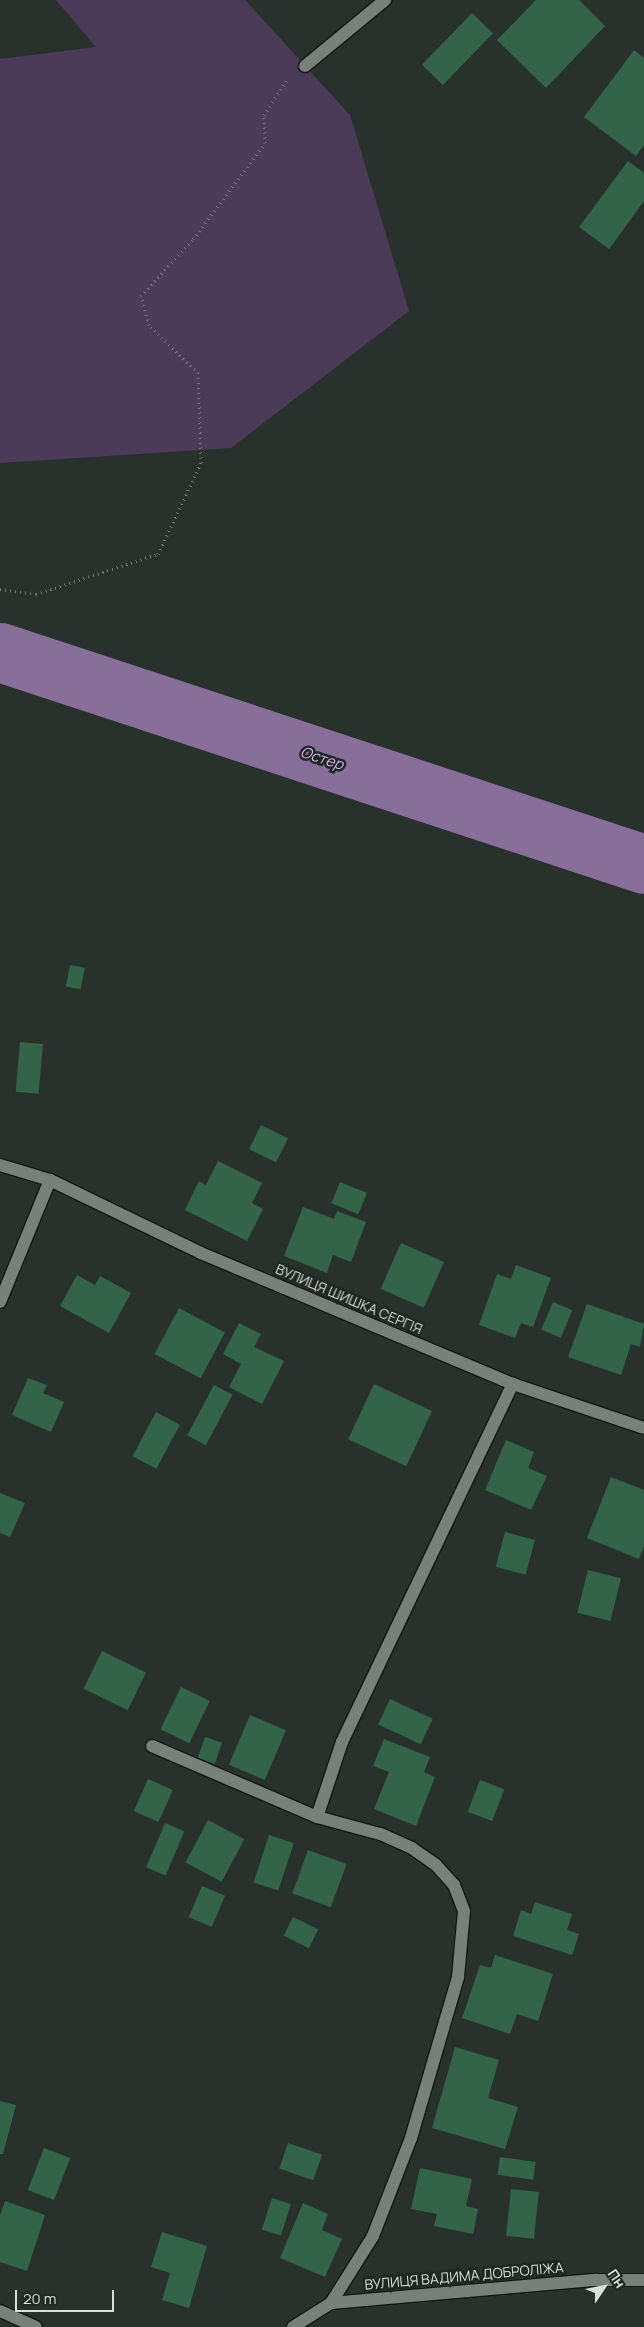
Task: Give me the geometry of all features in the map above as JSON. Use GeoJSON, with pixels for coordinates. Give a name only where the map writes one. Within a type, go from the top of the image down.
{"type":"FeatureCollection","features":[{"type":"Feature","properties":{"kind":"street"},"geometry":{"type":"LineString","coordinates":[[305,66],[384,0]]}},
{"type":"Feature","properties":{"kind":"street","name":"ВУЛИЦЯ ШИШКА СЕРГІЯ"},"geometry":{"type":"LineString","coordinates":[[0,1165],[50,1180],[201,1252],[513,1384],[644,1428]]}},
{"type":"Feature","properties":{"kind":"street"},"geometry":{"type":"LineString","coordinates":[[0,1302],[50,1180]]}},
{"type":"Feature","properties":{"kind":"street"},"geometry":{"type":"LineString","coordinates":[[317,1817],[342,1742],[513,1384]]}},
{"type":"Feature","properties":{"kind":"street"},"geometry":{"type":"LineString","coordinates":[[152,1746],[317,1817],[380,1834],[412,1848],[436,1865],[454,1885],[464,1911],[458,1977],[411,2138],[374,2236],[331,2303]]}},
{"type":"Feature","properties":{"kind":"street","name":"ВУЛИЦЯ ВАДИМА ДОБРОЛІЖА"},"geometry":{"type":"LineString","coordinates":[[291,2326],[331,2303],[596,2280],[644,2280]]}},
{"type":"Feature","properties":{"kind":"street"},"geometry":{"type":"LineString","coordinates":[[0,2311],[36,2327]]}},
{"type":"Feature","properties":{"kind":"path"},"geometry":{"type":"LineString","coordinates":[[0,589],[36,594],[158,554],[201,463],[198,373],[149,325],[141,296],[193,239],[265,143],[264,115],[280,85],[305,66]]}},
{"type":"Feature","properties":{"kind":"shaded area"},"geometry":{"type":"Polygon","coordinates":[[[56,0],[245,0],[350,115],[409,311],[231,448],[0,463],[0,59],[96,47],[56,0]]]}},
{"type":"Feature","properties":{"kind":"building"},"geometry":{"type":"Polygon","coordinates":[[[536,0],[579,0],[605,26],[546,88],[497,40],[536,0]]]}},
{"type":"Feature","properties":{"kind":"building"},"geometry":{"type":"Polygon","coordinates":[[[472,13],[493,33],[443,85],[422,65],[472,13]]]}},
{"type":"Feature","properties":{"kind":"building"},"geometry":{"type":"Polygon","coordinates":[[[634,50],[644,58],[644,145],[636,156],[584,117],[634,50]]]}},
{"type":"Feature","properties":{"kind":"building"},"geometry":{"type":"Polygon","coordinates":[[[628,161],[644,173],[644,201],[609,249],[579,227],[628,161]]]}},
{"type":"Feature","properties":{"kind":"building"},"geometry":{"type":"Polygon","coordinates":[[[70,965],[85,968],[81,989],[66,987],[70,965]]]}},
{"type":"Feature","properties":{"kind":"building"},"geometry":{"type":"Polygon","coordinates":[[[20,1042],[43,1044],[39,1094],[16,1092],[20,1042]]]}},
{"type":"Feature","properties":{"kind":"building"},"geometry":{"type":"Polygon","coordinates":[[[261,1125],[288,1138],[276,1162],[249,1149],[261,1125]]]}},
{"type":"Feature","properties":{"kind":"building"},"geometry":{"type":"Polygon","coordinates":[[[218,1161],[262,1183],[252,1203],[263,1209],[247,1241],[185,1210],[199,1181],[206,1185],[218,1161]]]}},
{"type":"Feature","properties":{"kind":"building"},"geometry":{"type":"Polygon","coordinates":[[[340,1182],[367,1193],[358,1214],[331,1203],[340,1182]]]}},
{"type":"Feature","properties":{"kind":"building"},"geometry":{"type":"Polygon","coordinates":[[[303,1207],[334,1219],[337,1211],[366,1222],[351,1262],[333,1255],[327,1273],[284,1256],[303,1207]]]}},
{"type":"Feature","properties":{"kind":"building"},"geometry":{"type":"Polygon","coordinates":[[[401,1243],[444,1262],[424,1308],[381,1289],[401,1243]]]}},
{"type":"Feature","properties":{"kind":"building"},"geometry":{"type":"Polygon","coordinates":[[[516,1265],[551,1278],[533,1327],[521,1323],[515,1338],[479,1325],[497,1274],[511,1279],[516,1265]]]}},
{"type":"Feature","properties":{"kind":"building"},"geometry":{"type":"Polygon","coordinates":[[[77,1275],[95,1285],[100,1276],[131,1293],[109,1333],[60,1306],[77,1275]]]}},
{"type":"Feature","properties":{"kind":"building"},"geometry":{"type":"Polygon","coordinates":[[[553,1302],[572,1310],[561,1338],[541,1330],[553,1302]]]}},
{"type":"Feature","properties":{"kind":"building"},"geometry":{"type":"Polygon","coordinates":[[[587,1304],[644,1324],[640,1347],[631,1344],[621,1375],[568,1357],[587,1304]]]}},
{"type":"Feature","properties":{"kind":"building"},"geometry":{"type":"Polygon","coordinates":[[[179,1308],[225,1332],[201,1378],[155,1354],[179,1308]]]}},
{"type":"Feature","properties":{"kind":"building"},"geometry":{"type":"Polygon","coordinates":[[[239,1323],[261,1334],[254,1347],[284,1361],[262,1404],[229,1387],[241,1364],[223,1354],[239,1323]]]}},
{"type":"Feature","properties":{"kind":"building"},"geometry":{"type":"Polygon","coordinates":[[[28,1378],[47,1385],[43,1393],[64,1402],[51,1432],[12,1415],[28,1378]]]}},
{"type":"Feature","properties":{"kind":"building"},"geometry":{"type":"Polygon","coordinates":[[[374,1384],[432,1411],[406,1466],[348,1439],[374,1384]]]}},
{"type":"Feature","properties":{"kind":"building"},"geometry":{"type":"Polygon","coordinates":[[[214,1385],[233,1395],[206,1445],[187,1435],[214,1385]]]}},
{"type":"Feature","properties":{"kind":"building"},"geometry":{"type":"Polygon","coordinates":[[[156,1412],[180,1425],[156,1469],[133,1456],[156,1412]]]}},
{"type":"Feature","properties":{"kind":"building"},"geometry":{"type":"Polygon","coordinates":[[[506,1440],[534,1452],[528,1468],[547,1476],[531,1510],[485,1490],[506,1440]]]}},
{"type":"Feature","properties":{"kind":"building"},"geometry":{"type":"Polygon","coordinates":[[[611,1477],[644,1490],[644,1546],[639,1559],[587,1538],[611,1477]]]}},
{"type":"Feature","properties":{"kind":"building"},"geometry":{"type":"Polygon","coordinates":[[[0,1493],[25,1503],[10,1537],[0,1533],[0,1493]]]}},
{"type":"Feature","properties":{"kind":"building"},"geometry":{"type":"Polygon","coordinates":[[[505,1532],[535,1540],[526,1575],[496,1567],[505,1532]]]}},
{"type":"Feature","properties":{"kind":"building"},"geometry":{"type":"Polygon","coordinates":[[[588,1570],[621,1578],[610,1621],[577,1613],[588,1570]]]}},
{"type":"Feature","properties":{"kind":"building"},"geometry":{"type":"Polygon","coordinates":[[[102,1651],[146,1672],[128,1710],[84,1689],[102,1651]]]}},
{"type":"Feature","properties":{"kind":"building"},"geometry":{"type":"Polygon","coordinates":[[[181,1687],[210,1701],[189,1743],[160,1729],[181,1687]]]}},
{"type":"Feature","properties":{"kind":"building"},"geometry":{"type":"Polygon","coordinates":[[[390,1699],[433,1719],[421,1744],[378,1724],[390,1699]]]}},
{"type":"Feature","properties":{"kind":"building"},"geometry":{"type":"Polygon","coordinates":[[[250,1715],[286,1730],[265,1780],[229,1765],[250,1715]]]}},
{"type":"Feature","properties":{"kind":"building"},"geometry":{"type":"Polygon","coordinates":[[[205,1737],[222,1743],[215,1764],[198,1758],[205,1737]]]}},
{"type":"Feature","properties":{"kind":"building"},"geometry":{"type":"Polygon","coordinates":[[[384,1739],[430,1757],[424,1772],[435,1777],[416,1826],[374,1809],[389,1772],[373,1766],[384,1739]]]}},
{"type":"Feature","properties":{"kind":"building"},"geometry":{"type":"Polygon","coordinates":[[[148,1779],[173,1790],[158,1822],[134,1811],[148,1779]]]}},
{"type":"Feature","properties":{"kind":"building"},"geometry":{"type":"Polygon","coordinates":[[[480,1780],[504,1789],[492,1821],[468,1812],[480,1780]]]}},
{"type":"Feature","properties":{"kind":"building"},"geometry":{"type":"Polygon","coordinates":[[[208,1820],[244,1839],[222,1882],[185,1862],[208,1820]]]}},
{"type":"Feature","properties":{"kind":"building"},"geometry":{"type":"Polygon","coordinates":[[[165,1823],[184,1831],[166,1875],[146,1867],[165,1823]]]}},
{"type":"Feature","properties":{"kind":"building"},"geometry":{"type":"Polygon","coordinates":[[[269,1835],[294,1843],[278,1891],[254,1883],[269,1835]]]}},
{"type":"Feature","properties":{"kind":"building"},"geometry":{"type":"Polygon","coordinates":[[[308,1850],[347,1864],[331,1907],[292,1893],[308,1850]]]}},
{"type":"Feature","properties":{"kind":"building"},"geometry":{"type":"Polygon","coordinates":[[[202,1886],[225,1896],[212,1927],[189,1917],[202,1886]]]}},
{"type":"Feature","properties":{"kind":"building"},"geometry":{"type":"Polygon","coordinates":[[[535,1902],[572,1914],[567,1930],[579,1934],[572,1955],[513,1936],[521,1910],[531,1914],[535,1902]]]}},
{"type":"Feature","properties":{"kind":"building"},"geometry":{"type":"Polygon","coordinates":[[[293,1917],[318,1929],[309,1948],[284,1936],[293,1917]]]}},
{"type":"Feature","properties":{"kind":"building"},"geometry":{"type":"Polygon","coordinates":[[[495,1955],[553,1974],[538,2021],[517,2014],[510,2034],[462,2018],[480,1965],[491,1968],[495,1955]]]}},
{"type":"Feature","properties":{"kind":"building"},"geometry":{"type":"Polygon","coordinates":[[[455,2047],[499,2060],[488,2098],[518,2107],[505,2149],[432,2128],[455,2047]]]}},
{"type":"Feature","properties":{"kind":"building"},"geometry":{"type":"Polygon","coordinates":[[[0,2101],[16,2105],[3,2154],[0,2154],[0,2101]]]}},
{"type":"Feature","properties":{"kind":"building"},"geometry":{"type":"Polygon","coordinates":[[[288,2143],[322,2155],[313,2180],[279,2169],[288,2143]]]}},
{"type":"Feature","properties":{"kind":"building"},"geometry":{"type":"Polygon","coordinates":[[[44,2148],[70,2158],[54,2200],[28,2190],[44,2148]]]}},
{"type":"Feature","properties":{"kind":"building"},"geometry":{"type":"Polygon","coordinates":[[[500,2157],[536,2162],[533,2180],[497,2175],[500,2157]]]}},
{"type":"Feature","properties":{"kind":"building"},"geometry":{"type":"Polygon","coordinates":[[[420,2168],[472,2179],[466,2206],[478,2209],[473,2234],[434,2226],[437,2214],[411,2209],[420,2168]]]}},
{"type":"Feature","properties":{"kind":"building"},"geometry":{"type":"Polygon","coordinates":[[[511,2189],[539,2192],[534,2239],[506,2236],[511,2189]]]}},
{"type":"Feature","properties":{"kind":"building"},"geometry":{"type":"Polygon","coordinates":[[[272,2198],[291,2204],[281,2236],[262,2229],[272,2198]]]}},
{"type":"Feature","properties":{"kind":"building"},"geometry":{"type":"Polygon","coordinates":[[[5,2201],[45,2215],[27,2271],[0,2262],[0,2216],[5,2201]]]}},
{"type":"Feature","properties":{"kind":"building"},"geometry":{"type":"Polygon","coordinates":[[[303,2203],[328,2214],[322,2230],[342,2239],[325,2277],[280,2258],[303,2203]]]}},
{"type":"Feature","properties":{"kind":"building"},"geometry":{"type":"Polygon","coordinates":[[[162,2232],[207,2246],[189,2308],[162,2300],[170,2273],[151,2267],[162,2232]]]}},
{"type":"Feature","properties":{"kind":"waterway","name":"Остер"},"geometry":{"type":"LineString","coordinates":[[0,652],[644,864]]}}]}
